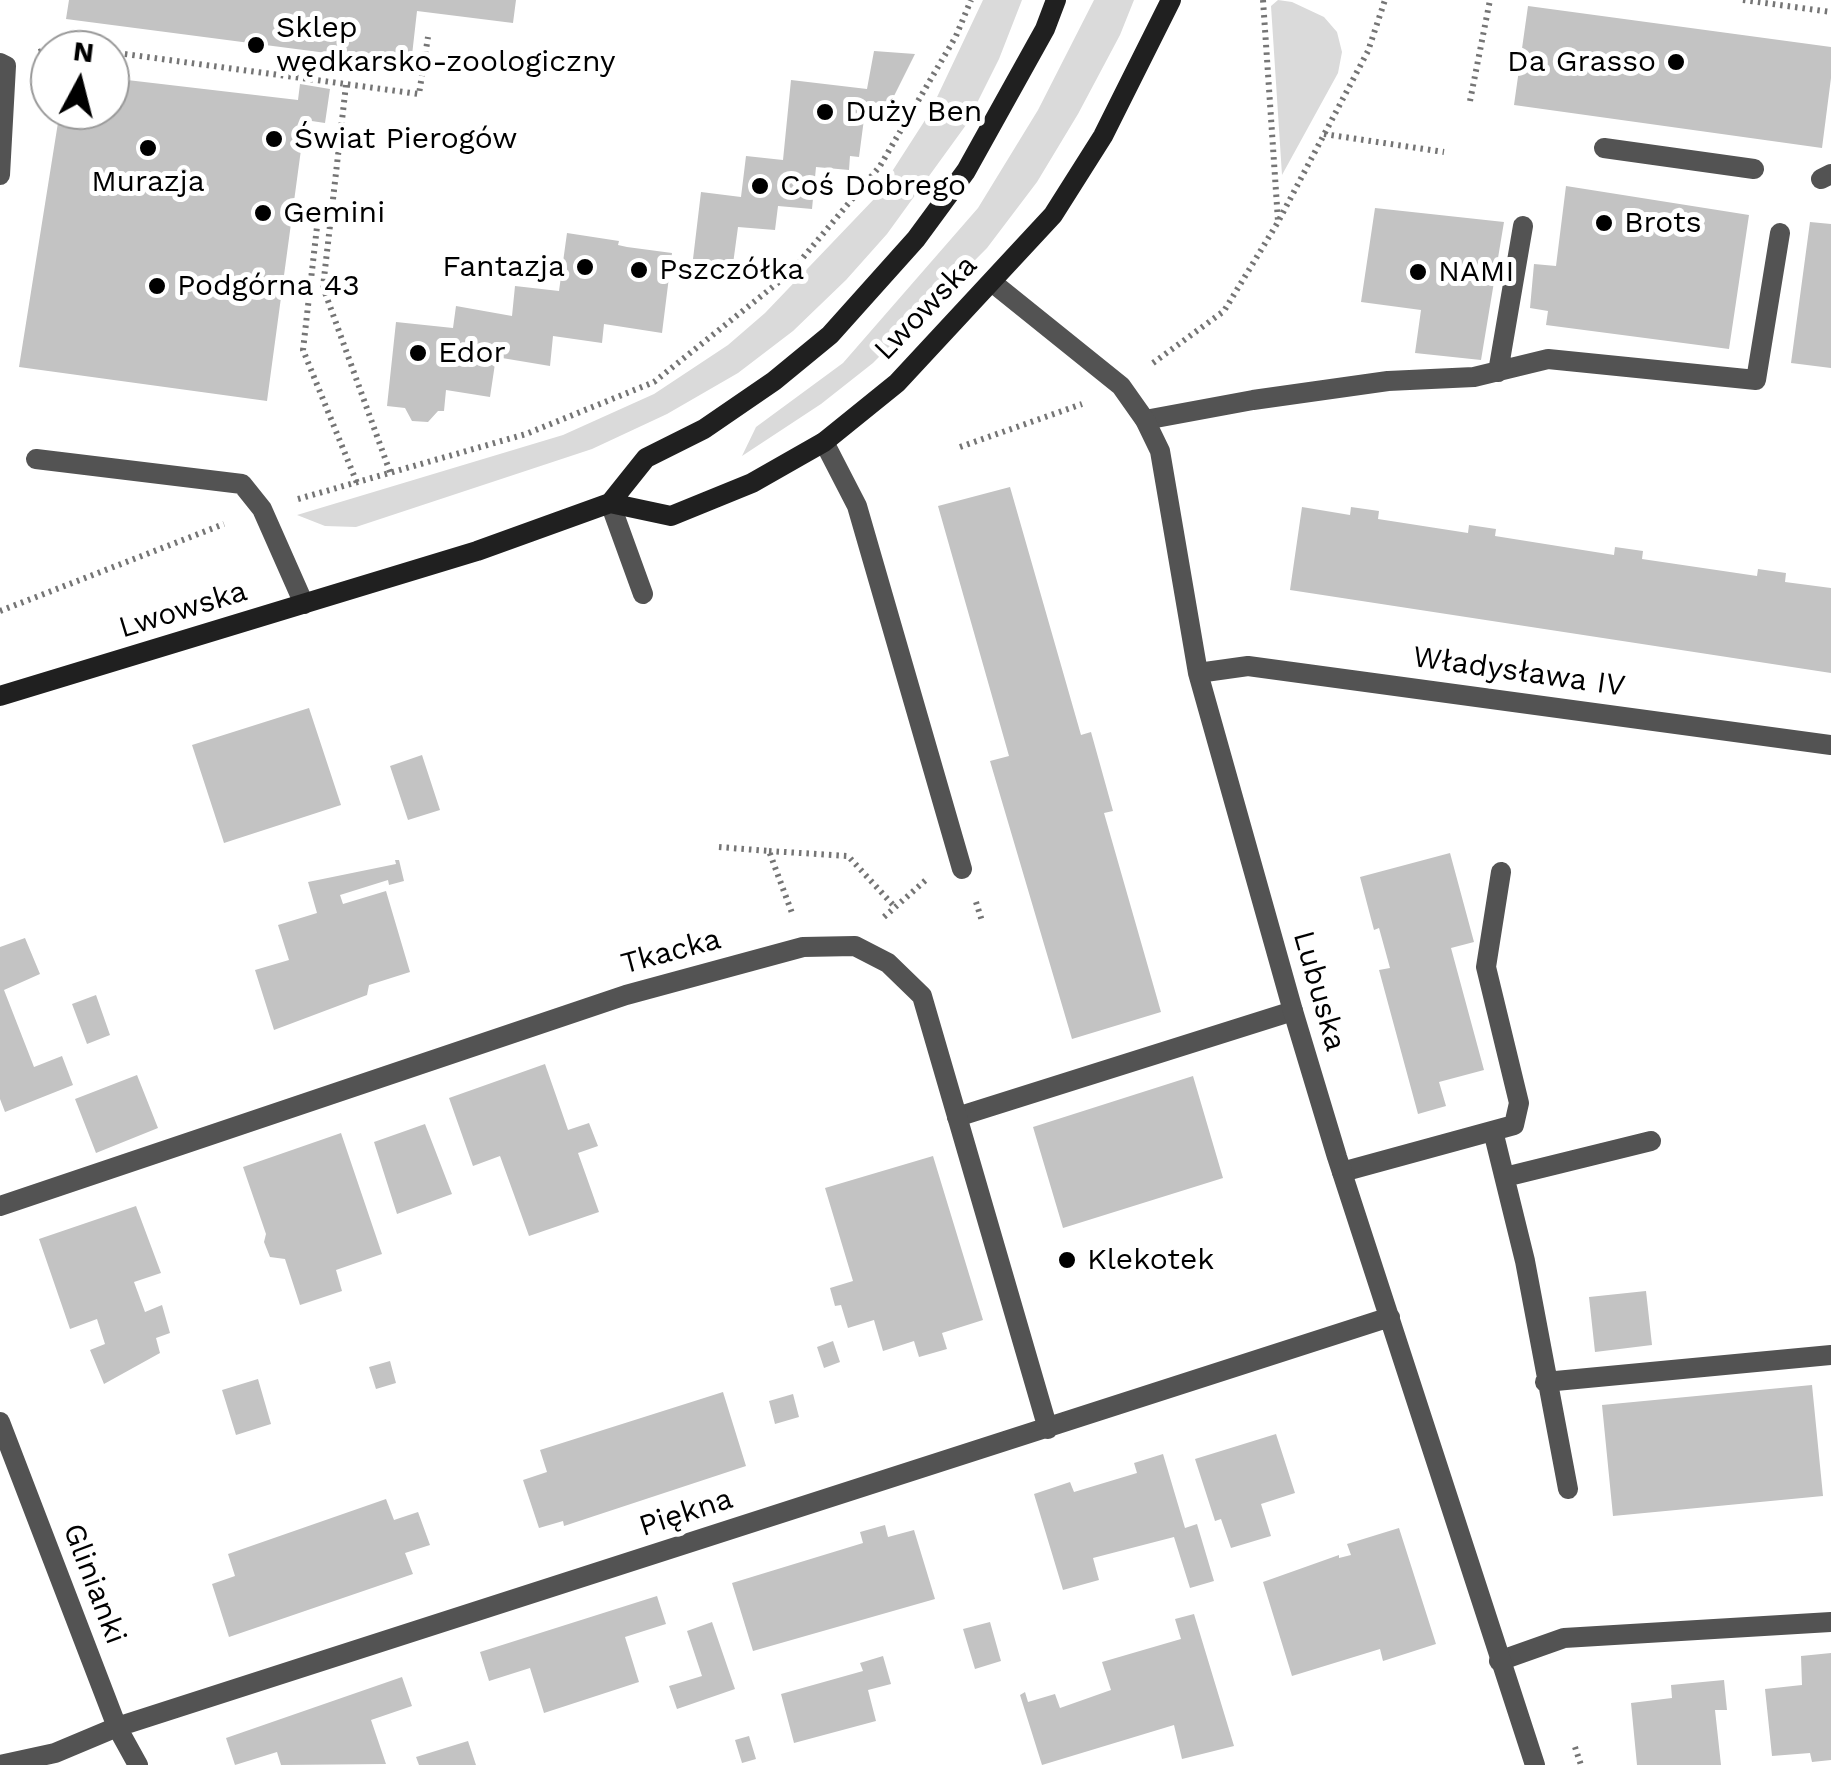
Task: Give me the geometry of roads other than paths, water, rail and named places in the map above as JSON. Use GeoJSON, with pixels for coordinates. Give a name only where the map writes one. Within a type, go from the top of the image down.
{"type":"FeatureCollection","features":[{"type":"Feature","properties":{"kind":"street","name":"Lwowska"},"geometry":{"type":"LineString","coordinates":[[0,696],[478,551],[610,503],[646,458],[704,429],[774,381],[843,322],[916,239],[966,170],[1014,88],[1056,0]]}},
{"type":"Feature","properties":{"kind":"street","name":"Lwowska"},"geometry":{"type":"LineString","coordinates":[[610,503],[671,516],[752,484],[824,442],[897,383],[993,283],[1063,199],[1103,136],[1172,0]]}},
{"type":"Feature","properties":{"kind":"street"},"geometry":{"type":"LineString","coordinates":[[0,63],[6,66],[0,175]]}},
{"type":"Feature","properties":{"kind":"street"},"geometry":{"type":"LineString","coordinates":[[1604,148],[1754,169]]}},
{"type":"Feature","properties":{"kind":"street"},"geometry":{"type":"LineString","coordinates":[[1498,372],[1523,226]]}},
{"type":"Feature","properties":{"kind":"street"},"geometry":{"type":"LineString","coordinates":[[1145,420],[1368,384],[1474,377],[1548,358],[1756,380],[1780,233]]}},
{"type":"Feature","properties":{"kind":"street","name":"Lubuska"},"geometry":{"type":"LineString","coordinates":[[993,283],[1121,386],[1145,420],[1160,452],[1198,673],[1292,1012],[1535,1765]]}},
{"type":"Feature","properties":{"kind":"street"},"geometry":{"type":"LineString","coordinates":[[824,442],[857,506],[962,868]]}},
{"type":"Feature","properties":{"kind":"street"},"geometry":{"type":"LineString","coordinates":[[36,458],[242,484],[262,509],[304,604]]}},
{"type":"Feature","properties":{"kind":"street"},"geometry":{"type":"LineString","coordinates":[[610,503],[643,594]]}},
{"type":"Feature","properties":{"kind":"street","name":"Władysława IV"},"geometry":{"type":"LineString","coordinates":[[1198,673],[1248,666],[1831,745]]}},
{"type":"Feature","properties":{"kind":"street"},"geometry":{"type":"LineString","coordinates":[[1342,1172],[1514,1124],[1519,1103],[1486,967],[1500,872]]}},
{"type":"Feature","properties":{"kind":"street","name":"Tkacka"},"geometry":{"type":"LineString","coordinates":[[0,1206],[615,998],[809,946],[855,946],[888,962],[922,996],[1048,1428]]}},
{"type":"Feature","properties":{"kind":"street"},"geometry":{"type":"LineString","coordinates":[[957,1117],[1292,1012]]}},
{"type":"Feature","properties":{"kind":"street"},"geometry":{"type":"LineString","coordinates":[[1493,1130],[1526,1261],[1568,1490]]}},
{"type":"Feature","properties":{"kind":"street"},"geometry":{"type":"LineString","coordinates":[[1505,1177],[1651,1142]]}},
{"type":"Feature","properties":{"kind":"street","name":"Piękna"},"geometry":{"type":"LineString","coordinates":[[0,1765],[55,1753],[117,1727],[1390,1317]]}},
{"type":"Feature","properties":{"kind":"street"},"geometry":{"type":"LineString","coordinates":[[1546,1382],[1831,1354]]}},
{"type":"Feature","properties":{"kind":"street","name":"Glinianki"},"geometry":{"type":"LineString","coordinates":[[0,1422],[117,1727],[138,1765]]}},
{"type":"Feature","properties":{"kind":"street"},"geometry":{"type":"LineString","coordinates":[[1499,1661],[1564,1638],[1831,1622]]}},
{"type":"Feature","properties":{"kind":"place","name":"Sklep wędkarsko-zoologiczny"},"geometry":{"type":"Point","coordinates":[256,45]}},
{"type":"Feature","properties":{"kind":"place","name":"Da Grasso"},"geometry":{"type":"Point","coordinates":[1676,62]}},
{"type":"Feature","properties":{"kind":"place","name":"Duży Ben"},"geometry":{"type":"Point","coordinates":[825,112]}},
{"type":"Feature","properties":{"kind":"place","name":"Świat Pierogów"},"geometry":{"type":"Point","coordinates":[274,139]}},
{"type":"Feature","properties":{"kind":"place","name":"Murazja"},"geometry":{"type":"Point","coordinates":[148,148]}},
{"type":"Feature","properties":{"kind":"place","name":"Coś Dobrego"},"geometry":{"type":"Point","coordinates":[760,186]}},
{"type":"Feature","properties":{"kind":"place","name":"Gemini"},"geometry":{"type":"Point","coordinates":[263,213]}},
{"type":"Feature","properties":{"kind":"place","name":"Brots"},"geometry":{"type":"Point","coordinates":[1604,223]}},
{"type":"Feature","properties":{"kind":"place","name":"Fantazja"},"geometry":{"type":"Point","coordinates":[585,267]}},
{"type":"Feature","properties":{"kind":"place","name":"Pszczółka"},"geometry":{"type":"Point","coordinates":[639,270]}},
{"type":"Feature","properties":{"kind":"place","name":"NAMI"},"geometry":{"type":"Point","coordinates":[1418,272]}},
{"type":"Feature","properties":{"kind":"place","name":"Podgórna 43"},"geometry":{"type":"Point","coordinates":[157,286]}},
{"type":"Feature","properties":{"kind":"place","name":"Edor"},"geometry":{"type":"Point","coordinates":[418,353]}},
{"type":"Feature","properties":{"kind":"place","name":"Klekotek"},"geometry":{"type":"Point","coordinates":[1067,1260]}}]}
